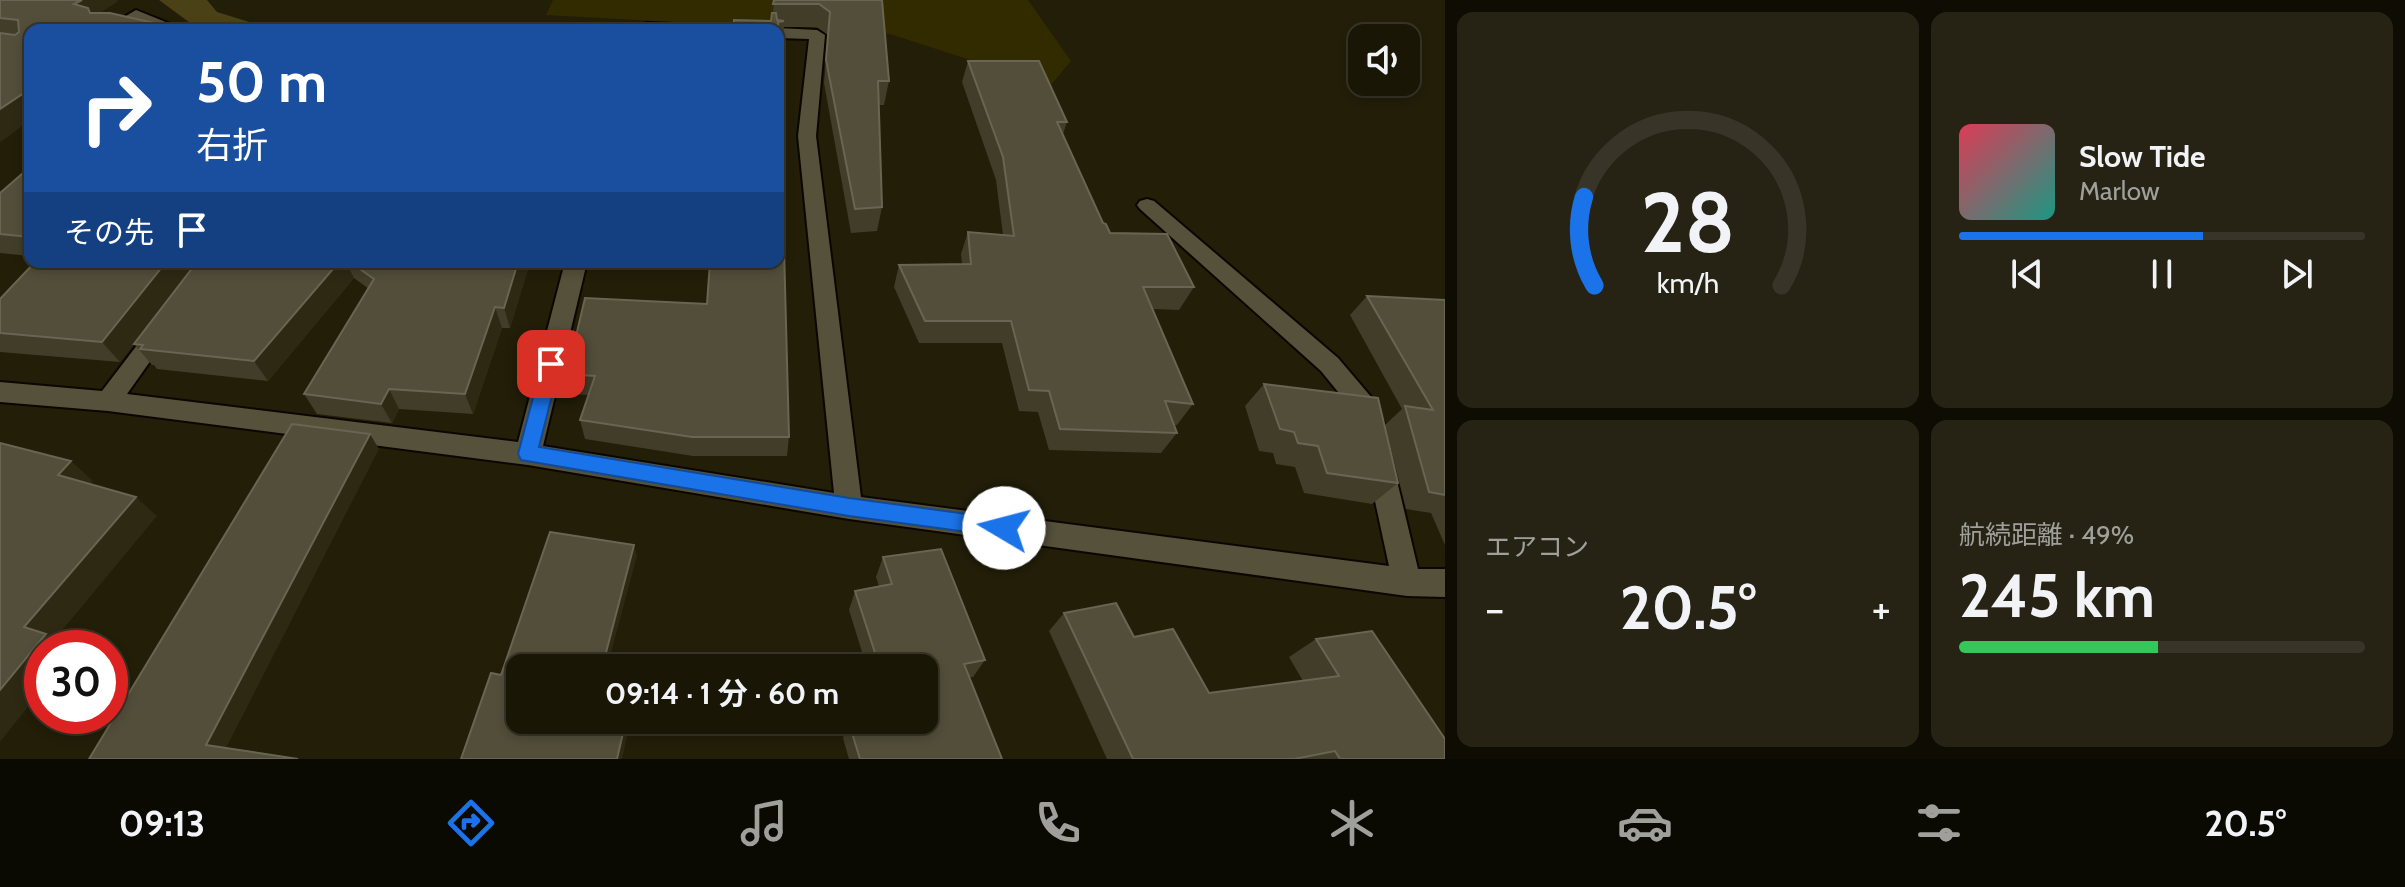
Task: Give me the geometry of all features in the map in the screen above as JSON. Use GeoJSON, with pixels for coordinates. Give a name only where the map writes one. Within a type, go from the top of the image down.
{"type":"FeatureCollection","features":[{"type":"Feature","properties":{"kind":"street"},"geometry":{"type":"LineString","coordinates":[[120,24],[136,15],[158,24]]}},
{"type":"Feature","properties":{"kind":"street"},"geometry":{"type":"LineString","coordinates":[[784,33],[817,35],[807,136],[849,507]]}},
{"type":"Feature","properties":{"kind":"street"},"geometry":{"type":"LineString","coordinates":[[1147,205],[1226,277],[1326,360],[1368,411],[1407,582]]}},
{"type":"Feature","properties":{"kind":"street"},"geometry":{"type":"LineString","coordinates":[[528,454],[574,268]]}},
{"type":"Feature","properties":{"kind":"street"},"geometry":{"type":"LineString","coordinates":[[108,401],[174,313]]}},
{"type":"Feature","properties":{"kind":"street"},"geometry":{"type":"LineString","coordinates":[[0,392],[108,401],[528,454],[849,507],[1407,582],[1445,583]]}},
{"type":"Feature","properties":{"kind":"shaded area"},"geometry":{"type":"Polygon","coordinates":[[[159,0],[207,0],[217,12],[256,24],[192,24],[159,0]]]}},
{"type":"Feature","properties":{"kind":"shaded area"},"geometry":{"type":"Polygon","coordinates":[[[553,0],[1028,0],[1071,61],[1050,86],[890,34],[784,28],[784,24],[709,24],[546,15],[553,0]]]}},
{"type":"Feature","properties":{"kind":"building"},"geometry":{"type":"Polygon","coordinates":[[[0,0],[82,0],[74,4],[88,8],[90,13],[110,13],[159,24],[24,24],[24,93],[0,109],[0,33],[15,35],[19,32],[18,20],[0,18],[0,0]]]}},
{"type":"Feature","properties":{"kind":"building"},"geometry":{"type":"Polygon","coordinates":[[[774,0],[882,0],[889,81],[878,81],[882,207],[855,209],[826,60],[830,12],[819,4],[773,4],[774,0]]]}},
{"type":"Feature","properties":{"kind":"building"},"geometry":{"type":"Polygon","coordinates":[[[772,13],[776,13],[777,20],[784,21],[778,24],[734,24],[734,20],[771,21],[772,13]]]}},
{"type":"Feature","properties":{"kind":"building"},"geometry":{"type":"Polygon","coordinates":[[[968,61],[1039,61],[1067,122],[1057,122],[1110,233],[1167,234],[1194,287],[1143,287],[1193,404],[1165,401],[1177,433],[1060,429],[1049,391],[1029,390],[1011,321],[925,321],[899,265],[971,264],[968,232],[1014,236],[1003,157],[968,61]]]}},
{"type":"Feature","properties":{"kind":"building"},"geometry":{"type":"Polygon","coordinates":[[[24,172],[24,236],[0,234],[0,193],[24,172]]]}},
{"type":"Feature","properties":{"kind":"building"},"geometry":{"type":"Polygon","coordinates":[[[784,248],[789,437],[692,437],[580,420],[595,376],[567,374],[585,298],[707,304],[710,268],[784,268],[784,248]]]}},
{"type":"Feature","properties":{"kind":"building"},"geometry":{"type":"Polygon","coordinates":[[[29,268],[161,268],[102,342],[0,333],[0,299],[29,268]]]}},
{"type":"Feature","properties":{"kind":"building"},"geometry":{"type":"Polygon","coordinates":[[[192,268],[334,268],[254,361],[140,349],[143,345],[134,344],[192,268]]]}},
{"type":"Feature","properties":{"kind":"building"},"geometry":{"type":"Polygon","coordinates":[[[358,268],[516,268],[504,308],[495,307],[465,394],[389,389],[381,404],[304,394],[374,279],[358,268]]]}},
{"type":"Feature","properties":{"kind":"building"},"geometry":{"type":"Polygon","coordinates":[[[1367,296],[1445,300],[1445,495],[1429,492],[1405,406],[1433,410],[1367,296]]]}},
{"type":"Feature","properties":{"kind":"building"},"geometry":{"type":"Polygon","coordinates":[[[1264,384],[1378,398],[1398,483],[1327,473],[1318,446],[1298,443],[1294,432],[1280,429],[1264,384]]]}},
{"type":"Feature","properties":{"kind":"building"},"geometry":{"type":"Polygon","coordinates":[[[292,424],[370,434],[206,745],[298,759],[89,759],[104,734],[128,734],[128,695],[292,424]]]}},
{"type":"Feature","properties":{"kind":"building"},"geometry":{"type":"Polygon","coordinates":[[[0,443],[71,461],[58,475],[136,497],[24,627],[33,630],[24,630],[24,661],[0,690],[0,443]]]}},
{"type":"Feature","properties":{"kind":"building"},"geometry":{"type":"Polygon","coordinates":[[[550,532],[634,545],[606,654],[508,654],[550,532]]]}},
{"type":"Feature","properties":{"kind":"building"},"geometry":{"type":"Polygon","coordinates":[[[941,549],[985,660],[964,664],[1002,759],[860,759],[852,734],[938,734],[938,654],[875,654],[855,591],[892,584],[883,557],[941,549]]]}},
{"type":"Feature","properties":{"kind":"building"},"geometry":{"type":"Polygon","coordinates":[[[1116,603],[1134,637],[1173,629],[1209,693],[1339,676],[1316,639],[1372,631],[1445,739],[1445,759],[1340,759],[1335,751],[1294,759],[1133,759],[1064,613],[1116,603]]]}},
{"type":"Feature","properties":{"kind":"building"},"geometry":{"type":"Polygon","coordinates":[[[506,660],[506,734],[623,734],[617,759],[461,759],[491,673],[501,675],[506,660]]]}},
{"type":"Feature","properties":{"kind":"route"},"geometry":{"type":"LineString","coordinates":[[551,364],[528,454],[849,507],[1004,528]]}}]}
